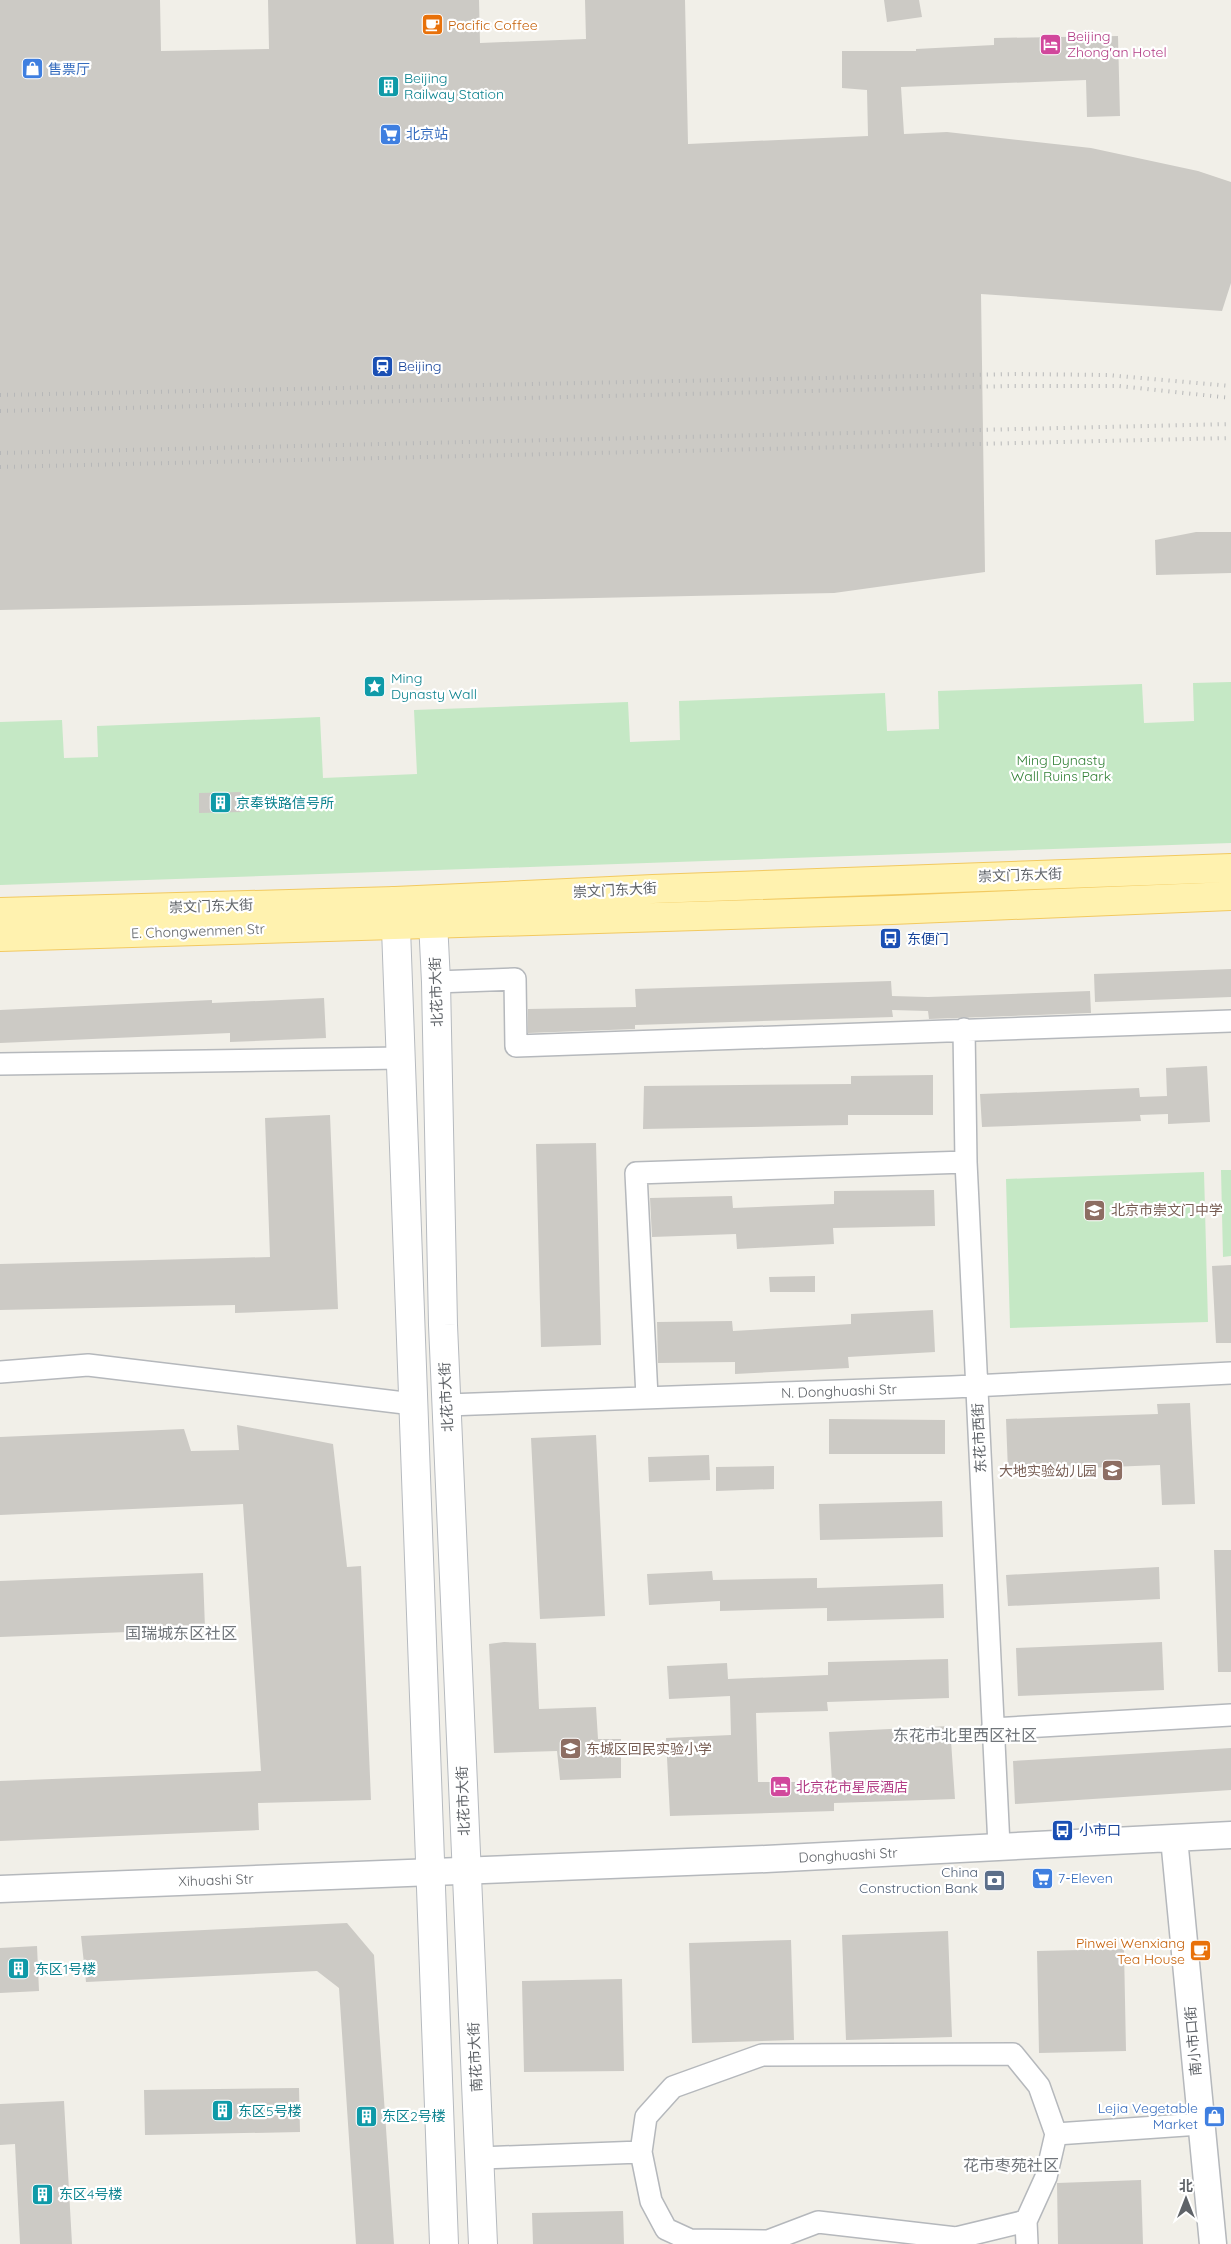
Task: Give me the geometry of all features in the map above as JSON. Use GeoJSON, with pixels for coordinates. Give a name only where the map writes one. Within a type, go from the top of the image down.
{"type":"FeatureCollection","features":[{"type":"Feature","properties":{"kind":"main road","name":"崇文门东大街"},"geometry":{"type":"LineString","coordinates":[[432,911],[653,888],[1231,868]]}},
{"type":"Feature","properties":{"kind":"main road","name":"崇文门东大街"},"geometry":{"type":"LineString","coordinates":[[432,911],[892,910],[1231,896]]}},
{"type":"Feature","properties":{"kind":"main road"},"geometry":{"type":"LineString","coordinates":[[432,911],[395,913],[432,1871],[444,2244]]}},
{"type":"Feature","properties":{"kind":"main road","name":"北花市大街"},"geometry":{"type":"LineString","coordinates":[[432,911],[436,982],[443,1325],[465,1871]]}},
{"type":"Feature","properties":{"kind":"main road","name":"崇文门东大街"},"geometry":{"type":"LineString","coordinates":[[0,912],[395,913]]}},
{"type":"Feature","properties":{"kind":"main road","name":"E. Chongwenmen Str"},"geometry":{"type":"LineString","coordinates":[[0,937],[395,913]]}},
{"type":"Feature","properties":{"kind":"main road","name":"南花市大街"},"geometry":{"type":"LineString","coordinates":[[465,1871],[483,2244]]}},
{"type":"Feature","properties":{"kind":"street"},"geometry":{"type":"LineString","coordinates":[[436,982],[515,979],[516,1046],[1231,1021]]}},
{"type":"Feature","properties":{"kind":"street","name":"东花市西街"},"geometry":{"type":"LineString","coordinates":[[964,1029],[966,1162],[999,1846]]}},
{"type":"Feature","properties":{"kind":"street"},"geometry":{"type":"LineString","coordinates":[[0,1064],[401,1058]]}},
{"type":"Feature","properties":{"kind":"street"},"geometry":{"type":"LineString","coordinates":[[648,1398],[636,1173],[966,1162]]}},
{"type":"Feature","properties":{"kind":"street"},"geometry":{"type":"LineString","coordinates":[[0,1372],[88,1366],[413,1404]]}},
{"type":"Feature","properties":{"kind":"street","name":"N. Donghuashi Str"},"geometry":{"type":"LineString","coordinates":[[447,1405],[976,1385],[1231,1373]]}},
{"type":"Feature","properties":{"kind":"street"},"geometry":{"type":"LineString","coordinates":[[992,1728],[1231,1715]]}},
{"type":"Feature","properties":{"kind":"street","name":"Donghuashi Str"},"geometry":{"type":"LineString","coordinates":[[432,1871],[766,1859],[1231,1836]]}},
{"type":"Feature","properties":{"kind":"street","name":"南小市口街"},"geometry":{"type":"LineString","coordinates":[[1174,1838],[1213,2244]]}},
{"type":"Feature","properties":{"kind":"street","name":"Xihuashi Str"},"geometry":{"type":"LineString","coordinates":[[0,1889],[432,1871]]}},
{"type":"Feature","properties":{"kind":"street"},"geometry":{"type":"LineString","coordinates":[[1026,2221],[956,2238],[818,2222],[768,2241],[690,2240],[666,2229],[651,2201],[641,2152],[646,2117],[673,2088],[762,2055],[1014,2054],[1040,2086],[1056,2134],[1046,2177],[1026,2221],[1027,2244]]}},
{"type":"Feature","properties":{"kind":"street"},"geometry":{"type":"LineString","coordinates":[[1056,2134],[1200,2124]]}},
{"type":"Feature","properties":{"kind":"street"},"geometry":{"type":"LineString","coordinates":[[480,2158],[641,2152]]}},
{"type":"Feature","properties":{"kind":"green space","name":"Ming Dynasty Wall Ruins Park"},"geometry":{"type":"Polygon","coordinates":[[[1231,682],[1231,843],[0,885],[0,722],[62,720],[64,758],[98,757],[97,726],[320,717],[323,778],[417,774],[414,710],[628,702],[630,742],[680,740],[679,701],[885,693],[887,731],[939,729],[938,691],[1142,684],[1144,723],[1194,721],[1193,683],[1231,682]]]}},
{"type":"Feature","properties":{"kind":"green space"},"geometry":{"type":"Polygon","coordinates":[[[1221,1170],[1231,1170],[1231,1256],[1223,1257],[1221,1170]]]}},
{"type":"Feature","properties":{"kind":"green space"},"geometry":{"type":"Polygon","coordinates":[[[1204,1172],[1208,1322],[1010,1328],[1006,1179],[1204,1172]]]}},
{"type":"Feature","properties":{"kind":"building"},"geometry":{"type":"Polygon","coordinates":[[[0,0],[160,0],[161,51],[269,49],[268,0],[479,0],[480,43],[586,39],[585,0],[685,0],[688,144],[868,136],[867,90],[842,88],[842,51],[916,51],[916,49],[994,45],[994,38],[1118,36],[1120,116],[1087,117],[1086,80],[901,87],[904,134],[947,132],[1091,148],[1198,171],[1231,182],[1231,283],[1222,311],[981,294],[985,572],[834,593],[0,610],[0,0]]]}},
{"type":"Feature","properties":{"kind":"building"},"geometry":{"type":"Polygon","coordinates":[[[884,0],[919,0],[922,17],[887,22],[884,0]]]}},
{"type":"Feature","properties":{"kind":"building"},"geometry":{"type":"Polygon","coordinates":[[[1196,532],[1231,532],[1231,573],[1156,575],[1155,540],[1196,532]]]}},
{"type":"Feature","properties":{"kind":"building","name":"京奉铁路信号所"},"geometry":{"type":"Polygon","coordinates":[[[241,792],[242,812],[199,813],[199,793],[241,792]]]}},
{"type":"Feature","properties":{"kind":"building"},"geometry":{"type":"Polygon","coordinates":[[[1231,969],[1231,997],[1095,1002],[1094,974],[1231,969]]]}},
{"type":"Feature","properties":{"kind":"building"},"geometry":{"type":"Polygon","coordinates":[[[891,981],[892,996],[928,997],[1090,991],[1091,1013],[929,1019],[928,1011],[892,1010],[893,1017],[635,1025],[635,1029],[528,1033],[528,1009],[636,1007],[635,989],[891,981]]]}},
{"type":"Feature","properties":{"kind":"building"},"geometry":{"type":"Polygon","coordinates":[[[324,998],[326,1038],[230,1042],[230,1033],[0,1043],[0,1010],[212,1000],[212,1003],[324,998]]]}},
{"type":"Feature","properties":{"kind":"building"},"geometry":{"type":"Polygon","coordinates":[[[1207,1066],[1210,1122],[1168,1124],[1168,1114],[1140,1115],[1141,1121],[982,1127],[980,1094],[1139,1088],[1140,1097],[1167,1096],[1166,1068],[1207,1066]]]}},
{"type":"Feature","properties":{"kind":"building"},"geometry":{"type":"Polygon","coordinates":[[[933,1075],[933,1115],[848,1115],[848,1125],[643,1129],[644,1086],[851,1084],[851,1076],[933,1075]]]}},
{"type":"Feature","properties":{"kind":"building"},"geometry":{"type":"Polygon","coordinates":[[[330,1115],[338,1309],[235,1313],[235,1305],[0,1310],[0,1264],[270,1257],[265,1118],[330,1115]]]}},
{"type":"Feature","properties":{"kind":"building"},"geometry":{"type":"Polygon","coordinates":[[[596,1143],[601,1345],[541,1347],[536,1144],[596,1143]]]}},
{"type":"Feature","properties":{"kind":"building"},"geometry":{"type":"Polygon","coordinates":[[[934,1190],[935,1226],[833,1228],[834,1244],[737,1249],[736,1234],[652,1237],[650,1198],[732,1196],[733,1208],[834,1204],[834,1191],[934,1190]]]}},
{"type":"Feature","properties":{"kind":"building"},"geometry":{"type":"Polygon","coordinates":[[[1231,1265],[1231,1343],[1216,1343],[1212,1266],[1231,1265]]]}},
{"type":"Feature","properties":{"kind":"building"},"geometry":{"type":"Polygon","coordinates":[[[815,1276],[815,1292],[770,1292],[769,1277],[815,1276]]]}},
{"type":"Feature","properties":{"kind":"building"},"geometry":{"type":"Polygon","coordinates":[[[933,1310],[935,1352],[848,1357],[849,1368],[735,1374],[735,1362],[658,1363],[657,1322],[732,1321],[733,1331],[851,1324],[851,1314],[933,1310]]]}},
{"type":"Feature","properties":{"kind":"building"},"geometry":{"type":"Polygon","coordinates":[[[1190,1403],[1195,1504],[1162,1505],[1160,1465],[1008,1471],[1006,1419],[1158,1414],[1157,1404],[1190,1403]]]}},
{"type":"Feature","properties":{"kind":"building"},"geometry":{"type":"Polygon","coordinates":[[[829,1419],[945,1420],[945,1454],[829,1454],[829,1419]]]}},
{"type":"Feature","properties":{"kind":"building"},"geometry":{"type":"Polygon","coordinates":[[[237,1425],[333,1444],[347,1567],[361,1566],[371,1800],[258,1803],[259,1830],[0,1841],[0,1781],[261,1771],[243,1504],[0,1515],[0,1437],[184,1429],[191,1451],[239,1450],[237,1425]]]}},
{"type":"Feature","properties":{"kind":"building"},"geometry":{"type":"Polygon","coordinates":[[[596,1435],[605,1616],[540,1619],[531,1438],[596,1435]]]}},
{"type":"Feature","properties":{"kind":"building"},"geometry":{"type":"Polygon","coordinates":[[[709,1455],[710,1480],[649,1482],[648,1457],[709,1455]]]}},
{"type":"Feature","properties":{"kind":"building"},"geometry":{"type":"Polygon","coordinates":[[[774,1466],[774,1489],[716,1491],[716,1467],[774,1466]]]}},
{"type":"Feature","properties":{"kind":"building"},"geometry":{"type":"Polygon","coordinates":[[[942,1501],[943,1537],[820,1540],[819,1504],[942,1501]]]}},
{"type":"Feature","properties":{"kind":"building"},"geometry":{"type":"Polygon","coordinates":[[[1214,1550],[1231,1550],[1231,1672],[1218,1672],[1214,1550]]]}},
{"type":"Feature","properties":{"kind":"building"},"geometry":{"type":"Polygon","coordinates":[[[1159,1567],[1160,1599],[1008,1606],[1006,1575],[1159,1567]]]}},
{"type":"Feature","properties":{"kind":"building"},"geometry":{"type":"Polygon","coordinates":[[[712,1571],[713,1580],[817,1578],[817,1588],[943,1584],[944,1618],[827,1621],[827,1608],[720,1611],[720,1601],[649,1605],[647,1574],[712,1571]]]}},
{"type":"Feature","properties":{"kind":"building"},"geometry":{"type":"Polygon","coordinates":[[[203,1573],[205,1629],[0,1637],[0,1581],[203,1573]]]}},
{"type":"Feature","properties":{"kind":"building"},"geometry":{"type":"Polygon","coordinates":[[[504,1642],[536,1643],[539,1709],[596,1707],[598,1739],[621,1739],[621,1778],[560,1780],[557,1751],[494,1753],[489,1644],[504,1642]]]}},
{"type":"Feature","properties":{"kind":"building"},"geometry":{"type":"Polygon","coordinates":[[[1162,1642],[1164,1690],[1018,1696],[1016,1648],[1162,1642]]]}},
{"type":"Feature","properties":{"kind":"building"},"geometry":{"type":"Polygon","coordinates":[[[948,1659],[949,1698],[827,1702],[828,1711],[756,1713],[758,1782],[832,1782],[829,1732],[950,1726],[955,1799],[834,1803],[834,1811],[670,1816],[666,1738],[731,1735],[730,1696],[669,1699],[667,1666],[727,1663],[728,1679],[828,1675],[828,1662],[948,1659]]]}},
{"type":"Feature","properties":{"kind":"building"},"geometry":{"type":"Polygon","coordinates":[[[1231,1748],[1231,1790],[1015,1804],[1013,1761],[1231,1748]]]}},
{"type":"Feature","properties":{"kind":"building","name":"东区2号楼"},"geometry":{"type":"Polygon","coordinates":[[[347,1923],[374,1955],[394,2244],[356,2244],[339,1988],[317,1971],[86,1982],[81,1936],[347,1923]]]}},
{"type":"Feature","properties":{"kind":"building"},"geometry":{"type":"Polygon","coordinates":[[[948,1931],[952,2037],[846,2040],[842,1935],[948,1931]]]}},
{"type":"Feature","properties":{"kind":"building"},"geometry":{"type":"Polygon","coordinates":[[[791,1940],[794,2040],[692,2043],[689,1943],[791,1940]]]}},
{"type":"Feature","properties":{"kind":"building","name":"东区1号楼"},"geometry":{"type":"Polygon","coordinates":[[[37,1946],[39,1991],[0,1993],[0,1948],[37,1946]]]}},
{"type":"Feature","properties":{"kind":"building"},"geometry":{"type":"Polygon","coordinates":[[[1124,1949],[1126,2051],[1039,2053],[1037,1951],[1124,1949]]]}},
{"type":"Feature","properties":{"kind":"building"},"geometry":{"type":"Polygon","coordinates":[[[622,1979],[624,2071],[524,2072],[522,1981],[622,1979]]]}},
{"type":"Feature","properties":{"kind":"building","name":"东区5号楼"},"geometry":{"type":"Polygon","coordinates":[[[299,2088],[300,2132],[145,2135],[144,2090],[299,2088]]]}},
{"type":"Feature","properties":{"kind":"building","name":"东区4号楼"},"geometry":{"type":"Polygon","coordinates":[[[64,2101],[72,2244],[20,2244],[15,2144],[0,2145],[0,2104],[64,2101]]]}},
{"type":"Feature","properties":{"kind":"building"},"geometry":{"type":"Polygon","coordinates":[[[1141,2180],[1143,2244],[1058,2244],[1057,2183],[1141,2180]]]}},
{"type":"Feature","properties":{"kind":"building"},"geometry":{"type":"Polygon","coordinates":[[[623,2211],[624,2244],[533,2244],[532,2213],[623,2211]]]}},
{"type":"Feature","properties":{"kind":"railway"},"geometry":{"type":"LineString","coordinates":[[0,395],[1016,374],[1107,375],[1231,386]]}},
{"type":"Feature","properties":{"kind":"railway"},"geometry":{"type":"LineString","coordinates":[[0,411],[1010,386],[1119,386],[1231,398]]}},
{"type":"Feature","properties":{"kind":"railway"},"geometry":{"type":"LineString","coordinates":[[0,453],[1231,424]]}},
{"type":"Feature","properties":{"kind":"railway"},"geometry":{"type":"LineString","coordinates":[[0,467],[1231,438]]}},
{"type":"Feature","properties":{"kind":"place","name":"Pacific Coffee"},"geometry":{"type":"Point","coordinates":[432,25]}},
{"type":"Feature","properties":{"kind":"place","name":"Beijing Zhong'an Hotel"},"geometry":{"type":"Point","coordinates":[1051,44]}},
{"type":"Feature","properties":{"kind":"place","name":"售票厅"},"geometry":{"type":"Point","coordinates":[32,69]}},
{"type":"Feature","properties":{"kind":"place","name":"Beijing Railway Station"},"geometry":{"type":"Point","coordinates":[388,86]}},
{"type":"Feature","properties":{"kind":"place","name":"北京站"},"geometry":{"type":"Point","coordinates":[390,134]}},
{"type":"Feature","properties":{"kind":"place","name":"Beijing"},"geometry":{"type":"Point","coordinates":[382,366]}},
{"type":"Feature","properties":{"kind":"place","name":"Ming Dynasty Wall"},"geometry":{"type":"Point","coordinates":[375,686]}},
{"type":"Feature","properties":{"kind":"place","name":"京奉铁路信号所"},"geometry":{"type":"Point","coordinates":[220,803]}},
{"type":"Feature","properties":{"kind":"place","name":"东便门"},"geometry":{"type":"Point","coordinates":[891,939]}},
{"type":"Feature","properties":{"kind":"place","name":"北京市崇文门中学"},"geometry":{"type":"Point","coordinates":[1095,1210]}},
{"type":"Feature","properties":{"kind":"place","name":"大地实验幼儿园"},"geometry":{"type":"Point","coordinates":[1113,1471]}},
{"type":"Feature","properties":{"kind":"place","name":"东城区回民实验小学"},"geometry":{"type":"Point","coordinates":[570,1749]}},
{"type":"Feature","properties":{"kind":"place","name":"北京花市星辰酒店"},"geometry":{"type":"Point","coordinates":[780,1787]}},
{"type":"Feature","properties":{"kind":"place","name":"小市口"},"geometry":{"type":"Point","coordinates":[1063,1830]}},
{"type":"Feature","properties":{"kind":"place","name":"7-Eleven"},"geometry":{"type":"Point","coordinates":[1042,1878]}},
{"type":"Feature","properties":{"kind":"place","name":"China Construction Bank"},"geometry":{"type":"Point","coordinates":[994,1880]}},
{"type":"Feature","properties":{"kind":"place","name":"Pinwei Wenxiang Tea House"},"geometry":{"type":"Point","coordinates":[1201,1951]}},
{"type":"Feature","properties":{"kind":"place","name":"东区1号楼"},"geometry":{"type":"Point","coordinates":[19,1969]}},
{"type":"Feature","properties":{"kind":"place","name":"东区5号楼"},"geometry":{"type":"Point","coordinates":[222,2111]}},
{"type":"Feature","properties":{"kind":"place","name":"东区2号楼"},"geometry":{"type":"Point","coordinates":[366,2116]}},
{"type":"Feature","properties":{"kind":"place","name":"Lejia Vegetable Market"},"geometry":{"type":"Point","coordinates":[1214,2116]}},
{"type":"Feature","properties":{"kind":"place","name":"东区4号楼"},"geometry":{"type":"Point","coordinates":[43,2194]}},
{"type":"Feature","properties":{"kind":"district","name":"国瑞城东区社区"},"geometry":{"type":"Point","coordinates":[181,1633]}},
{"type":"Feature","properties":{"kind":"district","name":"东花市北里西区社区"},"geometry":{"type":"Point","coordinates":[965,1735]}},
{"type":"Feature","properties":{"kind":"district","name":"花市枣苑社区"},"geometry":{"type":"Point","coordinates":[1011,2165]}}]}
